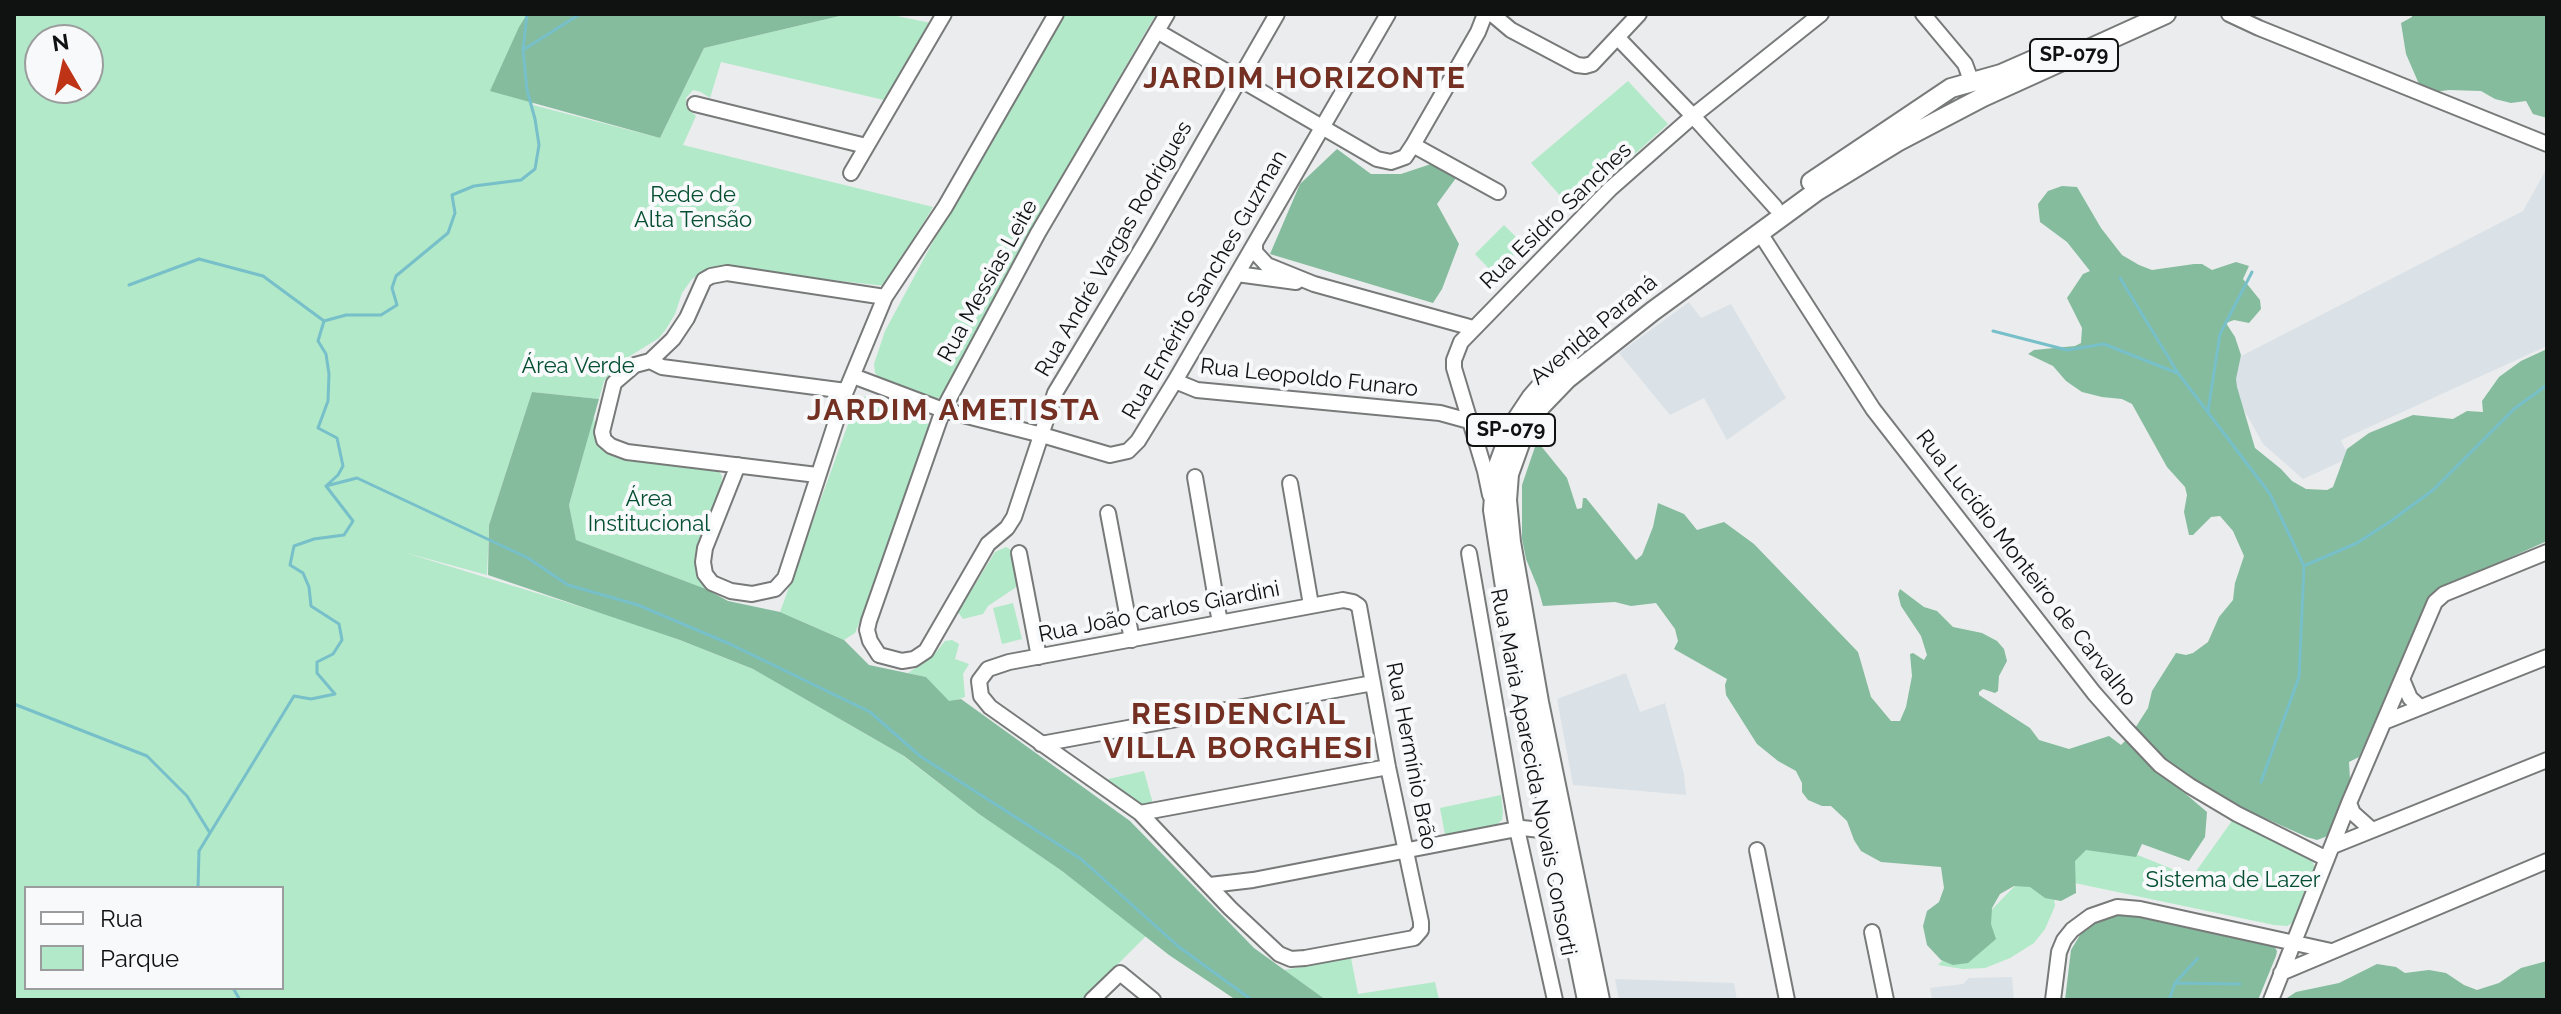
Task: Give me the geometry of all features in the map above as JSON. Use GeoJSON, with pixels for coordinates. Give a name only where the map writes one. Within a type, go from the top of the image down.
{"type":"FeatureCollection","features":[{"type":"Feature","properties":{"kind":"main road","name":"Avenida Paraná"},"geometry":{"type":"LineString","coordinates":[[1587,1000],[1512,632],[1493,510],[1494,486],[1502,450],[1521,412],[1544,383],[1637,308],[1775,207],[1937,95],[2001,74],[2137,14]]}},
{"type":"Feature","properties":{"kind":"main road","name":"Avenida Paraná"},"geometry":{"type":"LineString","coordinates":[[1600,1000],[1539,702],[1508,517],[1509,474],[1523,435],[1541,406],[1558,387],[1653,311],[1817,191],[1897,142],[1983,97],[2166,14]]}},
{"type":"Feature","properties":{"kind":"main road"},"geometry":{"type":"LineString","coordinates":[[1897,142],[1918,124],[1964,98],[1972,83]]}},
{"type":"Feature","properties":{"kind":"street"},"geometry":{"type":"LineString","coordinates":[[851,173],[944,14]]}},
{"type":"Feature","properties":{"kind":"street"},"geometry":{"type":"LineString","coordinates":[[738,465],[705,548],[703,562],[705,574],[712,583],[731,591],[752,594],[775,589],[781,584],[846,391],[885,297],[945,207],[1056,14]]}},
{"type":"Feature","properties":{"kind":"street","name":"Rua Messias Leite"},"geometry":{"type":"LineString","coordinates":[[867,630],[874,602],[943,410],[1038,233],[1167,14]]}},
{"type":"Feature","properties":{"kind":"street","name":"Rua André Vargas Rodrigues"},"geometry":{"type":"LineString","coordinates":[[867,630],[879,655],[902,661],[914,659],[926,651],[988,544],[1007,528],[1014,517],[1055,393],[1277,14]]}},
{"type":"Feature","properties":{"kind":"street","name":"Rua Emérito Sanches Guzman"},"geometry":{"type":"LineString","coordinates":[[853,376],[943,410],[1110,455],[1122,453],[1138,441],[1175,381],[1388,14]]}},
{"type":"Feature","properties":{"kind":"street"},"geometry":{"type":"LineString","coordinates":[[1157,31],[1385,162],[1405,157],[1478,32],[1491,16],[1524,37],[1577,65],[1585,66],[1592,64],[1639,14]]}},
{"type":"Feature","properties":{"kind":"street","name":"Rua Esidro Sanches"},"geometry":{"type":"LineString","coordinates":[[1493,510],[1454,360],[1461,342],[1610,189],[1693,116],[1821,14]]}},
{"type":"Feature","properties":{"kind":"street"},"geometry":{"type":"LineString","coordinates":[[1923,14],[1965,64],[1972,83]]}},
{"type":"Feature","properties":{"kind":"street"},"geometry":{"type":"LineString","coordinates":[[2229,14],[2547,144]]}},
{"type":"Feature","properties":{"kind":"street"},"geometry":{"type":"LineString","coordinates":[[1618,38],[1775,207]]}},
{"type":"Feature","properties":{"kind":"street"},"geometry":{"type":"LineString","coordinates":[[695,104],[866,146]]}},
{"type":"Feature","properties":{"kind":"street"},"geometry":{"type":"LineString","coordinates":[[1413,145],[1498,192]]}},
{"type":"Feature","properties":{"kind":"street","name":"Rua Lucídio Monteiro de Carvalho"},"geometry":{"type":"LineString","coordinates":[[1760,233],[1873,409],[2114,716],[2160,765],[2190,786],[2237,814],[2330,852]]}},
{"type":"Feature","properties":{"kind":"street"},"geometry":{"type":"LineString","coordinates":[[1255,245],[1255,252],[1267,265],[1314,284],[1473,328]]}},
{"type":"Feature","properties":{"kind":"street"},"geometry":{"type":"LineString","coordinates":[[817,475],[627,452],[611,446],[604,440],[602,432],[614,383],[635,365],[650,361],[673,339],[704,280],[719,273],[885,297]]}},
{"type":"Feature","properties":{"kind":"street"},"geometry":{"type":"LineString","coordinates":[[1237,274],[1314,284]]}},
{"type":"Feature","properties":{"kind":"street"},"geometry":{"type":"LineString","coordinates":[[650,361],[662,367],[846,391]]}},
{"type":"Feature","properties":{"kind":"street","name":"Rua Leopoldo Funaro"},"geometry":{"type":"LineString","coordinates":[[1175,381],[1197,390],[1440,413],[1469,421]]}},
{"type":"Feature","properties":{"kind":"street","name":"Rua Leopoldo Funaro"},"geometry":{"type":"LineString","coordinates":[[1440,413],[1454,408],[1459,403],[1461,392]]}},
{"type":"Feature","properties":{"kind":"street"},"geometry":{"type":"LineString","coordinates":[[1195,477],[1220,623]]}},
{"type":"Feature","properties":{"kind":"street"},"geometry":{"type":"LineString","coordinates":[[1290,483],[1311,605]]}},
{"type":"Feature","properties":{"kind":"street"},"geometry":{"type":"LineString","coordinates":[[1108,513],[1132,640]]}},
{"type":"Feature","properties":{"kind":"street"},"geometry":{"type":"LineString","coordinates":[[2271,1000],[2349,803],[2439,597],[2547,552]]}},
{"type":"Feature","properties":{"kind":"street"},"geometry":{"type":"LineString","coordinates":[[1019,553],[1039,657]]}},
{"type":"Feature","properties":{"kind":"street","name":"Rua Maria Aparecida Novais Consorti"},"geometry":{"type":"LineString","coordinates":[[1469,553],[1555,1000]]}},
{"type":"Feature","properties":{"kind":"street","name":"Rua João Carlos Giardini"},"geometry":{"type":"LineString","coordinates":[[1041,744],[990,707],[981,696],[979,681],[988,669],[1009,662],[1311,605],[1343,600],[1353,602]]}},
{"type":"Feature","properties":{"kind":"street","name":"Rua Hermínio Brão"},"geometry":{"type":"LineString","coordinates":[[1230,908],[1279,954],[1291,959],[1414,938],[1421,930],[1359,606],[1353,602]]}},
{"type":"Feature","properties":{"kind":"street"},"geometry":{"type":"LineString","coordinates":[[2384,722],[2547,657]]}},
{"type":"Feature","properties":{"kind":"street"},"geometry":{"type":"LineString","coordinates":[[2402,679],[2410,698],[2420,707]]}},
{"type":"Feature","properties":{"kind":"street"},"geometry":{"type":"LineString","coordinates":[[1041,744],[1373,683]]}},
{"type":"Feature","properties":{"kind":"street"},"geometry":{"type":"LineString","coordinates":[[1069,762],[1076,748],[1093,734]]}},
{"type":"Feature","properties":{"kind":"street"},"geometry":{"type":"LineString","coordinates":[[1041,744],[1140,813],[1230,908]]}},
{"type":"Feature","properties":{"kind":"street"},"geometry":{"type":"LineString","coordinates":[[2330,852],[2372,830],[2547,760]]}},
{"type":"Feature","properties":{"kind":"street"},"geometry":{"type":"LineString","coordinates":[[1140,813],[1388,767]]}},
{"type":"Feature","properties":{"kind":"street"},"geometry":{"type":"LineString","coordinates":[[1520,829],[1538,817],[1546,800]]}},
{"type":"Feature","properties":{"kind":"street"},"geometry":{"type":"LineString","coordinates":[[2349,803],[2353,813],[2372,830]]}},
{"type":"Feature","properties":{"kind":"street"},"geometry":{"type":"LineString","coordinates":[[1159,831],[1163,821],[1181,806]]}},
{"type":"Feature","properties":{"kind":"street"},"geometry":{"type":"LineString","coordinates":[[1210,885],[1253,880],[1520,829],[1541,830],[1555,841]]}},
{"type":"Feature","properties":{"kind":"street"},"geometry":{"type":"LineString","coordinates":[[1757,850],[1787,1000]]}},
{"type":"Feature","properties":{"kind":"street"},"geometry":{"type":"LineString","coordinates":[[2281,973],[2547,861]]}},
{"type":"Feature","properties":{"kind":"street"},"geometry":{"type":"LineString","coordinates":[[1230,908],[1234,895],[1253,880]]}},
{"type":"Feature","properties":{"kind":"street"},"geometry":{"type":"LineString","coordinates":[[2053,1000],[2059,952],[2064,940],[2082,922],[2103,911],[2129,907],[2331,951]]}},
{"type":"Feature","properties":{"kind":"street"},"geometry":{"type":"LineString","coordinates":[[1872,932],[1886,1000]]}},
{"type":"Feature","properties":{"kind":"street"},"geometry":{"type":"LineString","coordinates":[[1092,1000],[1120,973],[1153,1000]]}},
{"type":"Feature","properties":{"kind":"shaded area"},"geometry":{"type":"Polygon","coordinates":[[[2547,168],[2547,346],[2341,440],[2349,458],[2303,479],[2263,444],[2220,367],[2523,211],[2547,168]]]}},
{"type":"Feature","properties":{"kind":"shaded area"},"geometry":{"type":"Polygon","coordinates":[[[1689,302],[1701,318],[1731,304],[1786,398],[1727,440],[1704,398],[1670,415],[1619,353],[1689,302]]]}},
{"type":"Feature","properties":{"kind":"shaded area"},"geometry":{"type":"Polygon","coordinates":[[[1626,673],[1640,712],[1665,703],[1684,774],[1686,795],[1573,785],[1557,699],[1626,673]]]}},
{"type":"Feature","properties":{"kind":"shaded area"},"geometry":{"type":"Polygon","coordinates":[[[2012,977],[2014,1000],[1932,1000],[1930,988],[1963,984],[1969,978],[2012,977]]]}},
{"type":"Feature","properties":{"kind":"shaded area"},"geometry":{"type":"Polygon","coordinates":[[[1615,979],[1734,983],[1737,1000],[1619,1000],[1615,979]]]}},
{"type":"Feature","properties":{"kind":"green space"},"geometry":{"type":"Polygon","coordinates":[[[14,14],[527,14],[519,27],[533,105],[660,138],[704,48],[848,14],[887,14],[931,23],[884,100],[721,62],[710,98],[693,90],[686,98],[686,107],[696,116],[683,145],[933,207],[885,286],[714,267],[702,272],[692,279],[682,293],[675,314],[659,338],[622,361],[604,381],[599,399],[532,392],[489,525],[487,575],[403,552],[611,616],[755,670],[902,755],[1146,936],[1082,1000],[14,1000],[14,14]]]}},
{"type":"Feature","properties":{"kind":"green space"},"geometry":{"type":"Polygon","coordinates":[[[527,14],[848,14],[704,48],[660,138],[490,91],[527,14]]]}},
{"type":"Feature","properties":{"kind":"green space"},"geometry":{"type":"Polygon","coordinates":[[[1064,14],[1156,14],[1030,231],[945,393],[937,399],[929,399],[882,380],[875,373],[874,364],[885,331],[949,212],[1064,14]]]}},
{"type":"Feature","properties":{"kind":"green space"},"geometry":{"type":"Polygon","coordinates":[[[2412,14],[2547,14],[2547,118],[2533,114],[2526,101],[2511,103],[2481,91],[2433,92],[2419,84],[2406,54],[2401,23],[2412,14]]]}},
{"type":"Feature","properties":{"kind":"green space"},"geometry":{"type":"Polygon","coordinates":[[[1628,81],[1668,124],[1573,210],[1531,163],[1628,81]]]}},
{"type":"Feature","properties":{"kind":"green space"},"geometry":{"type":"Polygon","coordinates":[[[1337,149],[1371,174],[1401,174],[1431,164],[1456,178],[1437,204],[1459,244],[1442,289],[1433,303],[1270,254],[1300,184],[1337,149]]]}},
{"type":"Feature","properties":{"kind":"green space"},"geometry":{"type":"Polygon","coordinates":[[[2062,186],[2077,187],[2101,228],[2122,255],[2139,265],[2152,270],[2202,264],[2212,270],[2236,262],[2249,266],[2243,279],[2260,300],[2261,309],[2249,323],[2234,320],[2226,323],[2241,355],[2237,387],[2255,448],[2292,481],[2306,489],[2327,490],[2333,487],[2347,449],[2369,433],[2413,415],[2453,419],[2467,411],[2483,412],[2482,401],[2499,377],[2521,361],[2547,349],[2547,541],[2436,591],[2429,600],[2359,757],[2349,762],[2350,779],[2330,834],[2317,840],[2307,837],[2242,808],[2184,777],[2181,790],[2207,812],[2205,837],[2189,861],[2142,844],[2136,857],[2086,850],[2075,861],[2076,893],[2061,901],[2045,898],[2030,887],[2014,886],[2000,894],[1992,908],[1991,924],[1996,939],[1968,963],[1953,965],[1941,960],[1927,945],[1923,926],[1927,911],[1939,902],[1944,888],[1941,867],[1881,862],[1861,851],[1847,821],[1831,806],[1808,800],[1802,792],[1802,783],[1796,771],[1757,744],[1726,695],[1727,679],[1674,649],[1678,641],[1675,629],[1656,603],[1543,606],[1522,539],[1522,485],[1537,441],[1567,478],[1577,509],[1582,508],[1583,498],[1586,498],[1636,560],[1642,555],[1653,527],[1658,503],[1684,514],[1697,530],[1724,522],[1754,544],[1858,652],[1871,697],[1891,721],[1900,721],[1906,707],[1912,676],[1910,654],[1924,660],[1927,655],[1921,636],[1901,606],[1900,589],[1924,607],[1937,611],[1953,627],[1982,633],[1997,641],[2004,649],[2007,661],[1999,676],[1998,691],[1983,689],[1979,695],[2030,728],[2039,740],[2069,749],[2109,736],[2121,745],[2148,708],[2152,691],[2176,653],[2193,653],[2208,642],[2219,617],[2233,600],[2244,556],[2233,531],[2220,516],[2211,517],[2193,535],[2189,535],[2184,512],[2185,487],[2167,467],[2132,404],[2122,399],[2082,392],[2066,381],[2053,366],[2028,354],[2034,350],[2081,343],[2082,328],[2067,298],[2083,274],[2090,271],[2067,242],[2040,222],[2038,204],[2048,191],[2062,186]]]}},
{"type":"Feature","properties":{"kind":"green space"},"geometry":{"type":"Polygon","coordinates":[[[1504,225],[1524,245],[1494,274],[1475,254],[1504,225]]]}},
{"type":"Feature","properties":{"kind":"green space"},"geometry":{"type":"Polygon","coordinates":[[[532,392],[599,399],[569,505],[576,540],[706,589],[728,601],[780,612],[844,640],[869,665],[926,677],[949,701],[961,699],[1130,821],[1254,948],[1326,1000],[1236,1000],[1169,955],[1062,871],[979,814],[904,756],[753,669],[680,640],[488,575],[489,525],[532,392]]]}},
{"type":"Feature","properties":{"kind":"green space"},"geometry":{"type":"Polygon","coordinates":[[[866,396],[878,396],[926,418],[931,429],[860,621],[855,633],[844,640],[780,612],[856,402],[866,396]]]}},
{"type":"Feature","properties":{"kind":"green space","name":"Área Institucional"},"geometry":{"type":"Polygon","coordinates":[[[594,416],[597,442],[612,454],[708,466],[718,470],[722,476],[721,489],[696,549],[694,563],[706,589],[576,540],[569,505],[594,416]]]}},
{"type":"Feature","properties":{"kind":"green space"},"geometry":{"type":"Polygon","coordinates":[[[1006,547],[1013,551],[1018,582],[1015,588],[988,606],[983,614],[963,619],[958,612],[995,552],[1006,547]]]}},
{"type":"Feature","properties":{"kind":"green space"},"geometry":{"type":"Polygon","coordinates":[[[1013,603],[1022,639],[1002,644],[993,608],[1013,603]]]}},
{"type":"Feature","properties":{"kind":"green space"},"geometry":{"type":"Polygon","coordinates":[[[952,640],[959,644],[955,659],[969,664],[963,674],[965,697],[949,702],[926,677],[908,673],[933,656],[945,641],[952,640]]]}},
{"type":"Feature","properties":{"kind":"green space"},"geometry":{"type":"Polygon","coordinates":[[[1144,771],[1153,804],[1143,807],[1104,780],[1144,771]]]}},
{"type":"Feature","properties":{"kind":"green space"},"geometry":{"type":"Polygon","coordinates":[[[1501,795],[1502,820],[1496,825],[1445,835],[1440,808],[1501,795]]]}},
{"type":"Feature","properties":{"kind":"green space","name":"Sistema de Lazer"},"geometry":{"type":"Polygon","coordinates":[[[2234,818],[2307,855],[2313,862],[2315,870],[2292,923],[2287,926],[2051,878],[2055,906],[2045,929],[2034,943],[2010,958],[1985,968],[1938,965],[2071,828],[2192,877],[2234,818]]]}},
{"type":"Feature","properties":{"kind":"green space"},"geometry":{"type":"Polygon","coordinates":[[[2120,915],[2151,918],[2273,944],[2276,956],[2258,1000],[2065,1000],[2071,950],[2080,935],[2096,921],[2120,915]]]}},
{"type":"Feature","properties":{"kind":"green space"},"geometry":{"type":"Polygon","coordinates":[[[1351,958],[1358,994],[1435,982],[1439,1000],[1326,1000],[1284,970],[1351,958]]]}},
{"type":"Feature","properties":{"kind":"green space"},"geometry":{"type":"Polygon","coordinates":[[[2547,961],[2547,1000],[2284,1000],[2296,992],[2339,983],[2377,964],[2396,967],[2405,973],[2429,970],[2446,973],[2477,990],[2499,983],[2521,968],[2547,961]]]}},
{"type":"Feature","properties":{"kind":"waterway"},"geometry":{"type":"LineString","coordinates":[[198,886],[199,851],[294,696],[311,699],[335,694],[317,673],[317,662],[333,654],[342,640],[339,624],[311,606],[309,587],[303,573],[290,565],[294,546],[314,539],[344,535],[353,521],[326,486],[343,466],[337,438],[318,428],[328,401],[326,354],[318,341],[324,321],[346,315],[381,315],[397,305],[392,288],[396,276],[448,233],[455,213],[452,195],[474,186],[521,180],[535,169],[539,145],[527,90],[523,50],[527,14]]}},
{"type":"Feature","properties":{"kind":"waterway"},"geometry":{"type":"LineString","coordinates":[[523,50],[580,14]]}},
{"type":"Feature","properties":{"kind":"waterway"},"geometry":{"type":"LineString","coordinates":[[129,285],[199,259],[263,276],[324,321]]}},
{"type":"Feature","properties":{"kind":"waterway"},"geometry":{"type":"LineString","coordinates":[[2208,411],[2220,334],[2252,272]]}},
{"type":"Feature","properties":{"kind":"waterway"},"geometry":{"type":"LineString","coordinates":[[2120,278],[2178,373],[2270,494],[2304,566],[2299,677],[2261,782]]}},
{"type":"Feature","properties":{"kind":"waterway"},"geometry":{"type":"LineString","coordinates":[[1993,331],[2067,350],[2104,344],[2177,373]]}},
{"type":"Feature","properties":{"kind":"waterway"},"geometry":{"type":"LineString","coordinates":[[2306,565],[2357,543],[2433,490],[2514,409],[2547,385]]}},
{"type":"Feature","properties":{"kind":"waterway"},"geometry":{"type":"LineString","coordinates":[[326,486],[357,478],[528,558],[568,585],[638,605],[730,644],[870,712],[920,756],[1081,859],[1179,947],[1252,1000]]}},
{"type":"Feature","properties":{"kind":"waterway"},"geometry":{"type":"LineString","coordinates":[[14,704],[147,756],[187,796],[210,833]]}},
{"type":"Feature","properties":{"kind":"waterway"},"geometry":{"type":"LineString","coordinates":[[2169,1000],[2175,983],[2198,958]]}},
{"type":"Feature","properties":{"kind":"waterway"},"geometry":{"type":"LineString","coordinates":[[2175,983],[2240,984]]}},
{"type":"Feature","properties":{"kind":"waterway"},"geometry":{"type":"LineString","coordinates":[[234,990],[240,1000]]}},
{"type":"Feature","properties":{"kind":"waterway"},"geometry":{"type":"LineString","coordinates":[[2542,1000],[2547,998]]}},
{"type":"Feature","properties":{"kind":"district","name":"JARDIM HORIZONTE"},"geometry":{"type":"Point","coordinates":[1305,79]}},
{"type":"Feature","properties":{"kind":"district","name":"JARDIM AMETISTA"},"geometry":{"type":"Point","coordinates":[954,411]}},
{"type":"Feature","properties":{"kind":"district","name":"RESIDENCIAL VILLA BORGHESI"},"geometry":{"type":"Point","coordinates":[1239,732]}},
{"type":"Feature","properties":{"kind":"park label","name":"Rede de Alta Tensão"},"geometry":{"type":"Point","coordinates":[693,208]}},
{"type":"Feature","properties":{"kind":"park label","name":"Área Verde"},"geometry":{"type":"Point","coordinates":[578,366]}}]}
